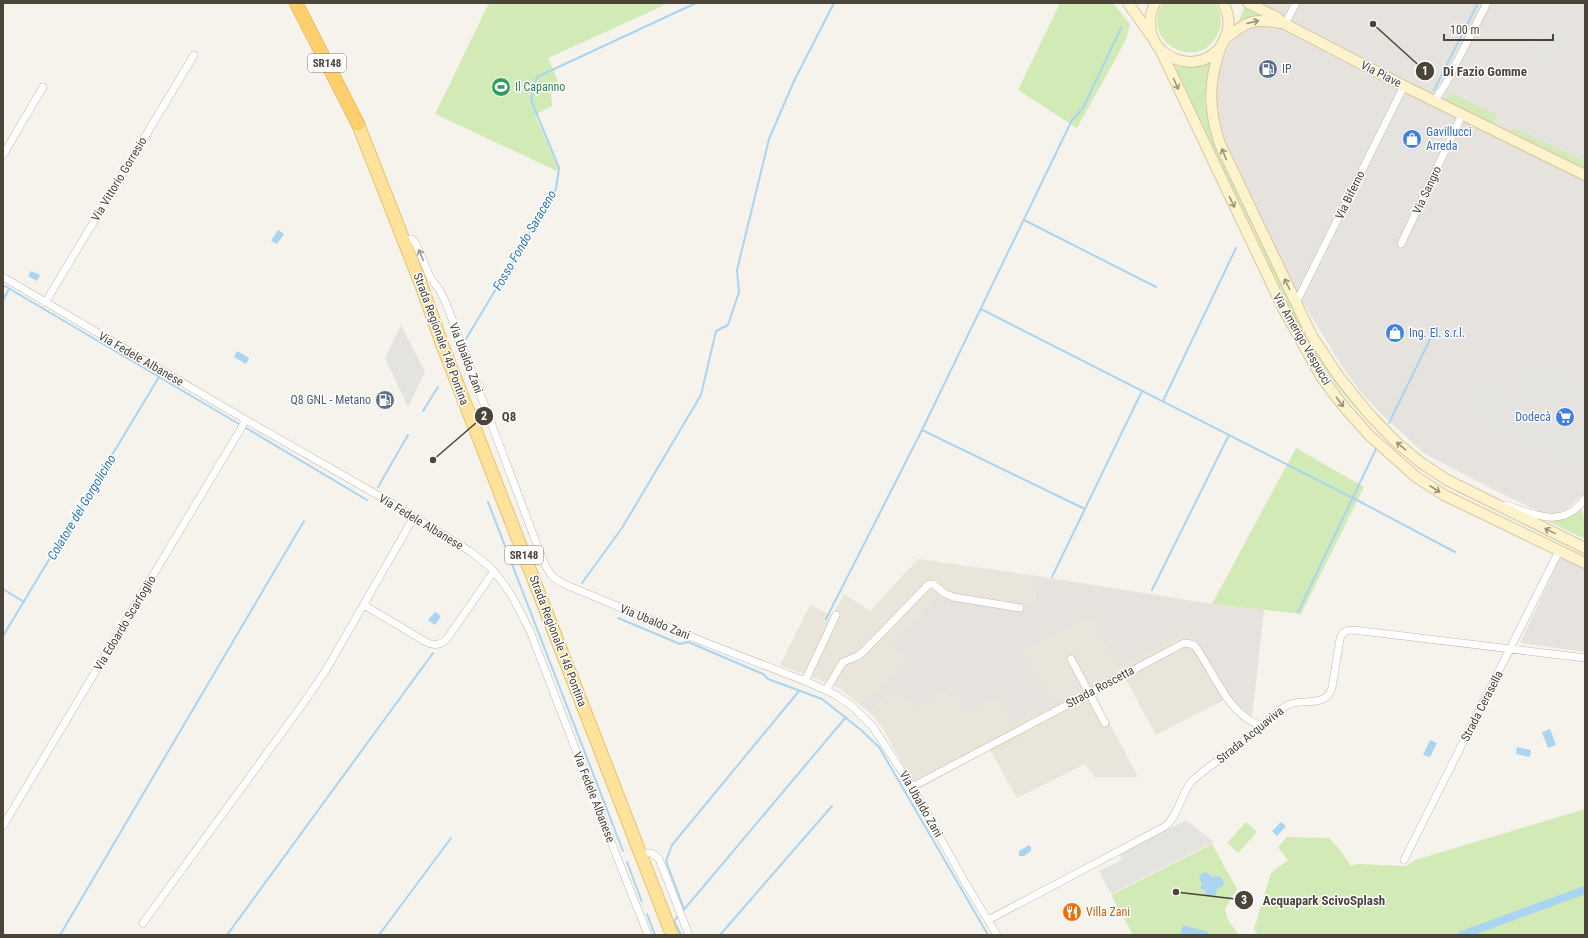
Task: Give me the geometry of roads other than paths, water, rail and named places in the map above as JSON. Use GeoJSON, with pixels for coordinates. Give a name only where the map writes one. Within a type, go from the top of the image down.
{"type":"FeatureCollection","features":[{"type":"Feature","properties":{"kind":"highway","name":"Strada Regionale 148 Pontina"},"geometry":{"type":"LineString","coordinates":[[296,3],[358,124]]}},
{"type":"Feature","properties":{"kind":"highway","name":"Strada Regionale 148 Pontina"},"geometry":{"type":"LineString","coordinates":[[305,3],[324,42],[358,124]]}},
{"type":"Feature","properties":{"kind":"main road","name":"Strada Regionale 148 Pontina"},"geometry":{"type":"LineString","coordinates":[[358,124],[672,935]]}},
{"type":"Feature","properties":{"kind":"street"},"geometry":{"type":"LineString","coordinates":[[1128,3],[1160,49]]}},
{"type":"Feature","properties":{"kind":"street"},"geometry":{"type":"LineString","coordinates":[[1152,37],[1150,25],[1151,12],[1155,3]]}},
{"type":"Feature","properties":{"kind":"street","name":"Via Amerigo Vespucci"},"geometry":{"type":"LineString","coordinates":[[1223,3],[1228,17],[1228,28],[1214,68],[1211,87],[1212,111],[1215,128],[1230,167],[1312,336],[1339,377],[1369,414],[1396,442],[1420,462],[1447,480],[1585,548]]}},
{"type":"Feature","properties":{"kind":"street","name":"Via Piave"},"geometry":{"type":"LineString","coordinates":[[1248,3],[1404,86],[1585,175]]}},
{"type":"Feature","properties":{"kind":"street"},"geometry":{"type":"LineString","coordinates":[[1285,24],[1296,3]]}},
{"type":"Feature","properties":{"kind":"street"},"geometry":{"type":"LineString","coordinates":[[1434,101],[1445,85],[1486,3]]}},
{"type":"Feature","properties":{"kind":"street","name":"Via Piave"},"geometry":{"type":"LineString","coordinates":[[1160,49],[1169,57],[1180,61],[1192,62],[1204,60],[1214,53],[1224,41],[1247,23],[1256,20],[1266,20],[1285,24]]}},
{"type":"Feature","properties":{"kind":"street","name":"Via Amerigo Vespucci"},"geometry":{"type":"LineString","coordinates":[[1160,49],[1283,308],[1322,378],[1344,407],[1369,435],[1416,477],[1444,495],[1585,563]]}},
{"type":"Feature","properties":{"kind":"street","name":"Via Vittorio Gorresio"},"geometry":{"type":"LineString","coordinates":[[45,303],[194,55]]}},
{"type":"Feature","properties":{"kind":"street","name":"Via Biferno"},"geometry":{"type":"LineString","coordinates":[[1296,303],[1404,86]]}},
{"type":"Feature","properties":{"kind":"street"},"geometry":{"type":"LineString","coordinates":[[3,155],[43,87]]}},
{"type":"Feature","properties":{"kind":"street","name":"Via Sangro"},"geometry":{"type":"LineString","coordinates":[[1401,244],[1462,115]]}},
{"type":"Feature","properties":{"kind":"street","name":"Via Ubaldo Zani"},"geometry":{"type":"LineString","coordinates":[[403,240],[411,239],[415,242],[431,279],[439,289],[446,304],[542,558],[550,575],[557,581],[571,587],[699,640],[806,681],[826,690],[848,703],[866,719],[880,736],[912,787],[997,935]]}},
{"type":"Feature","properties":{"kind":"street","name":"Via Fedele Albanese"},"geometry":{"type":"LineString","coordinates":[[3,277],[45,303],[414,517],[475,555],[494,572],[512,596],[530,631],[648,935]]}},
{"type":"Feature","properties":{"kind":"street","name":"Via Edoardo Scarfoglio"},"geometry":{"type":"LineString","coordinates":[[3,826],[246,420]]}},
{"type":"Feature","properties":{"kind":"street"},"geometry":{"type":"LineString","coordinates":[[1489,501],[1552,518],[1562,516],[1573,511],[1585,499]]}},
{"type":"Feature","properties":{"kind":"street"},"geometry":{"type":"LineString","coordinates":[[143,923],[326,670],[414,517]]}},
{"type":"Feature","properties":{"kind":"street","name":"Strada Cerasella"},"geometry":{"type":"LineString","coordinates":[[1404,860],[1559,551]]}},
{"type":"Feature","properties":{"kind":"street"},"geometry":{"type":"LineString","coordinates":[[364,605],[429,644],[438,644],[446,640],[494,572]]}},
{"type":"Feature","properties":{"kind":"street"},"geometry":{"type":"LineString","coordinates":[[826,690],[843,662],[858,656],[863,652],[929,584],[934,584],[946,595],[953,597],[1020,608]]}},
{"type":"Feature","properties":{"kind":"street"},"geometry":{"type":"LineString","coordinates":[[806,681],[836,615]]}},
{"type":"Feature","properties":{"kind":"street","name":"Strada Acquaviva"},"geometry":{"type":"LineString","coordinates":[[988,920],[1164,827],[1175,816],[1182,797],[1194,779],[1289,704],[1320,701],[1327,697],[1332,688],[1340,639],[1346,631],[1354,630],[1585,658]]}},
{"type":"Feature","properties":{"kind":"street","name":"Strada Roscetta"},"geometry":{"type":"LineString","coordinates":[[912,787],[1178,645],[1189,643],[1196,648],[1230,702],[1240,714],[1254,724],[1262,726]]}},
{"type":"Feature","properties":{"kind":"street"},"geometry":{"type":"LineString","coordinates":[[1071,659],[1105,723]]}},
{"type":"Feature","properties":{"kind":"street"},"geometry":{"type":"LineString","coordinates":[[640,853],[652,853],[659,859],[689,935]]}},
{"type":"Feature","properties":{"kind":"water"},"geometry":{"type":"Polygon","coordinates":[[[278,230],[284,234],[277,244],[271,241],[278,230]]]}},
{"type":"Feature","properties":{"kind":"water"},"geometry":{"type":"Polygon","coordinates":[[[31,271],[40,275],[37,281],[28,276],[31,271]]]}},
{"type":"Feature","properties":{"kind":"water"},"geometry":{"type":"Polygon","coordinates":[[[237,351],[249,358],[246,364],[234,357],[237,351]]]}},
{"type":"Feature","properties":{"kind":"water"},"geometry":{"type":"Polygon","coordinates":[[[435,612],[441,616],[435,625],[428,620],[435,612]]]}},
{"type":"Feature","properties":{"kind":"water"},"geometry":{"type":"Polygon","coordinates":[[[1550,729],[1556,745],[1548,748],[1542,732],[1550,729]]]}},
{"type":"Feature","properties":{"kind":"water"},"geometry":{"type":"Polygon","coordinates":[[[1430,740],[1437,743],[1430,757],[1423,755],[1430,740]]]}},
{"type":"Feature","properties":{"kind":"water"},"geometry":{"type":"Polygon","coordinates":[[[1517,747],[1531,750],[1530,757],[1516,754],[1517,747]]]}},
{"type":"Feature","properties":{"kind":"water"},"geometry":{"type":"Polygon","coordinates":[[[1281,822],[1286,826],[1277,836],[1272,831],[1281,822]]]}},
{"type":"Feature","properties":{"kind":"water"},"geometry":{"type":"Polygon","coordinates":[[[1029,845],[1031,847],[1031,851],[1024,856],[1019,856],[1019,851],[1029,845]]]}},
{"type":"Feature","properties":{"kind":"water"},"geometry":{"type":"Polygon","coordinates":[[[1205,872],[1211,877],[1219,876],[1223,880],[1224,884],[1221,888],[1217,889],[1214,896],[1208,896],[1205,894],[1206,890],[1200,889],[1202,884],[1199,878],[1201,874],[1205,872]]]}},
{"type":"Feature","properties":{"kind":"water"},"geometry":{"type":"Polygon","coordinates":[[[1183,925],[1208,932],[1208,935],[1180,935],[1183,925]]]}},
{"type":"Feature","properties":{"kind":"waterway","name":"Fosso Fondo Saraceno"},"geometry":{"type":"LineString","coordinates":[[466,339],[556,189],[559,168],[531,100],[537,77],[696,3]]}},
{"type":"Feature","properties":{"kind":"waterway"},"geometry":{"type":"LineString","coordinates":[[582,583],[622,528],[701,395],[716,331],[728,325],[739,292],[737,270],[769,139],[794,81],[834,3]]}},
{"type":"Feature","properties":{"kind":"waterway"},"geometry":{"type":"LineString","coordinates":[[1434,90],[1478,3]]}},
{"type":"Feature","properties":{"kind":"waterway"},"geometry":{"type":"LineString","coordinates":[[826,619],[922,430],[1072,120],[1083,108],[1121,28]]}},
{"type":"Feature","properties":{"kind":"waterway"},"geometry":{"type":"LineString","coordinates":[[1024,220],[1156,287]]}},
{"type":"Feature","properties":{"kind":"waterway"},"geometry":{"type":"LineString","coordinates":[[1163,401],[1236,248]]}},
{"type":"Feature","properties":{"kind":"waterway"},"geometry":{"type":"LineString","coordinates":[[3,285],[239,424]]}},
{"type":"Feature","properties":{"kind":"waterway"},"geometry":{"type":"LineString","coordinates":[[3,300],[9,289]]}},
{"type":"Feature","properties":{"kind":"waterway"},"geometry":{"type":"LineString","coordinates":[[981,309],[1353,498],[1455,552]]}},
{"type":"Feature","properties":{"kind":"waterway"},"geometry":{"type":"LineString","coordinates":[[1389,423],[1437,325]]}},
{"type":"Feature","properties":{"kind":"waterway","name":"Colatore del Gorgolicino"},"geometry":{"type":"LineString","coordinates":[[3,636],[159,377]]}},
{"type":"Feature","properties":{"kind":"waterway","name":"Fosso Fondo Saraceno"},"geometry":{"type":"LineString","coordinates":[[423,411],[438,387]]}},
{"type":"Feature","properties":{"kind":"waterway"},"geometry":{"type":"LineString","coordinates":[[1052,577],[1142,391]]}},
{"type":"Feature","properties":{"kind":"waterway"},"geometry":{"type":"LineString","coordinates":[[246,428],[367,500]]}},
{"type":"Feature","properties":{"kind":"waterway"},"geometry":{"type":"LineString","coordinates":[[922,430],[1085,509]]}},
{"type":"Feature","properties":{"kind":"waterway","name":"Fosso Fondo Saraceno"},"geometry":{"type":"LineString","coordinates":[[378,487],[408,435]]}},
{"type":"Feature","properties":{"kind":"waterway"},"geometry":{"type":"LineString","coordinates":[[1152,590],[1229,435]]}},
{"type":"Feature","properties":{"kind":"waterway"},"geometry":{"type":"LineString","coordinates":[[1298,612],[1376,449]]}},
{"type":"Feature","properties":{"kind":"waterway"},"geometry":{"type":"LineString","coordinates":[[488,502],[623,851]]}},
{"type":"Feature","properties":{"kind":"waterway"},"geometry":{"type":"LineString","coordinates":[[60,935],[304,521]]}},
{"type":"Feature","properties":{"kind":"waterway"},"geometry":{"type":"LineString","coordinates":[[3,589],[24,602]]}},
{"type":"Feature","properties":{"kind":"waterway"},"geometry":{"type":"LineString","coordinates":[[618,618],[680,644],[688,642],[763,674],[768,679],[822,699],[861,730],[879,747],[988,935]]}},
{"type":"Feature","properties":{"kind":"waterway"},"geometry":{"type":"LineString","coordinates":[[227,935],[433,653]]}},
{"type":"Feature","properties":{"kind":"waterway"},"geometry":{"type":"LineString","coordinates":[[684,909],[666,861],[672,845],[799,691]]}},
{"type":"Feature","properties":{"kind":"waterway"},"geometry":{"type":"LineString","coordinates":[[682,912],[846,717]]}},
{"type":"Feature","properties":{"kind":"waterway"},"geometry":{"type":"LineString","coordinates":[[720,935],[832,806]]}},
{"type":"Feature","properties":{"kind":"waterway"},"geometry":{"type":"LineString","coordinates":[[379,935],[451,838]]}},
{"type":"Feature","properties":{"kind":"waterway"},"geometry":{"type":"LineString","coordinates":[[627,862],[642,902]]}},
{"type":"Feature","properties":{"kind":"waterway"},"geometry":{"type":"LineString","coordinates":[[1462,935],[1585,890]]}},
{"type":"Feature","properties":{"kind":"waterway"},"geometry":{"type":"LineString","coordinates":[[647,914],[655,935]]}},
{"type":"Feature","properties":{"kind":"waterway"},"geometry":{"type":"LineString","coordinates":[[679,915],[674,921],[681,935]]}},
{"type":"Feature","properties":{"kind":"place","name":"Di Fazio Gomme"},"geometry":{"type":"Point","coordinates":[1373,24]}},
{"type":"Feature","properties":{"kind":"place","name":"IP"},"geometry":{"type":"Point","coordinates":[1268,69]}},
{"type":"Feature","properties":{"kind":"place","name":"Il Capanno"},"geometry":{"type":"Point","coordinates":[501,87]}},
{"type":"Feature","properties":{"kind":"place","name":"Gavillucci Arreda"},"geometry":{"type":"Point","coordinates":[1412,139]}},
{"type":"Feature","properties":{"kind":"place","name":"Ing. El. s.r.l."},"geometry":{"type":"Point","coordinates":[1395,333]}},
{"type":"Feature","properties":{"kind":"place","name":"Q8 GNL - Metano"},"geometry":{"type":"Point","coordinates":[385,400]}},
{"type":"Feature","properties":{"kind":"place","name":"Dodecà"},"geometry":{"type":"Point","coordinates":[1565,417]}},
{"type":"Feature","properties":{"kind":"place","name":"Q8"},"geometry":{"type":"Point","coordinates":[433,460]}},
{"type":"Feature","properties":{"kind":"place","name":"Acquapark ScivoSplash"},"geometry":{"type":"Point","coordinates":[1176,892]}},
{"type":"Feature","properties":{"kind":"place","name":"Villa Zani"},"geometry":{"type":"Point","coordinates":[1072,912]}}]}
